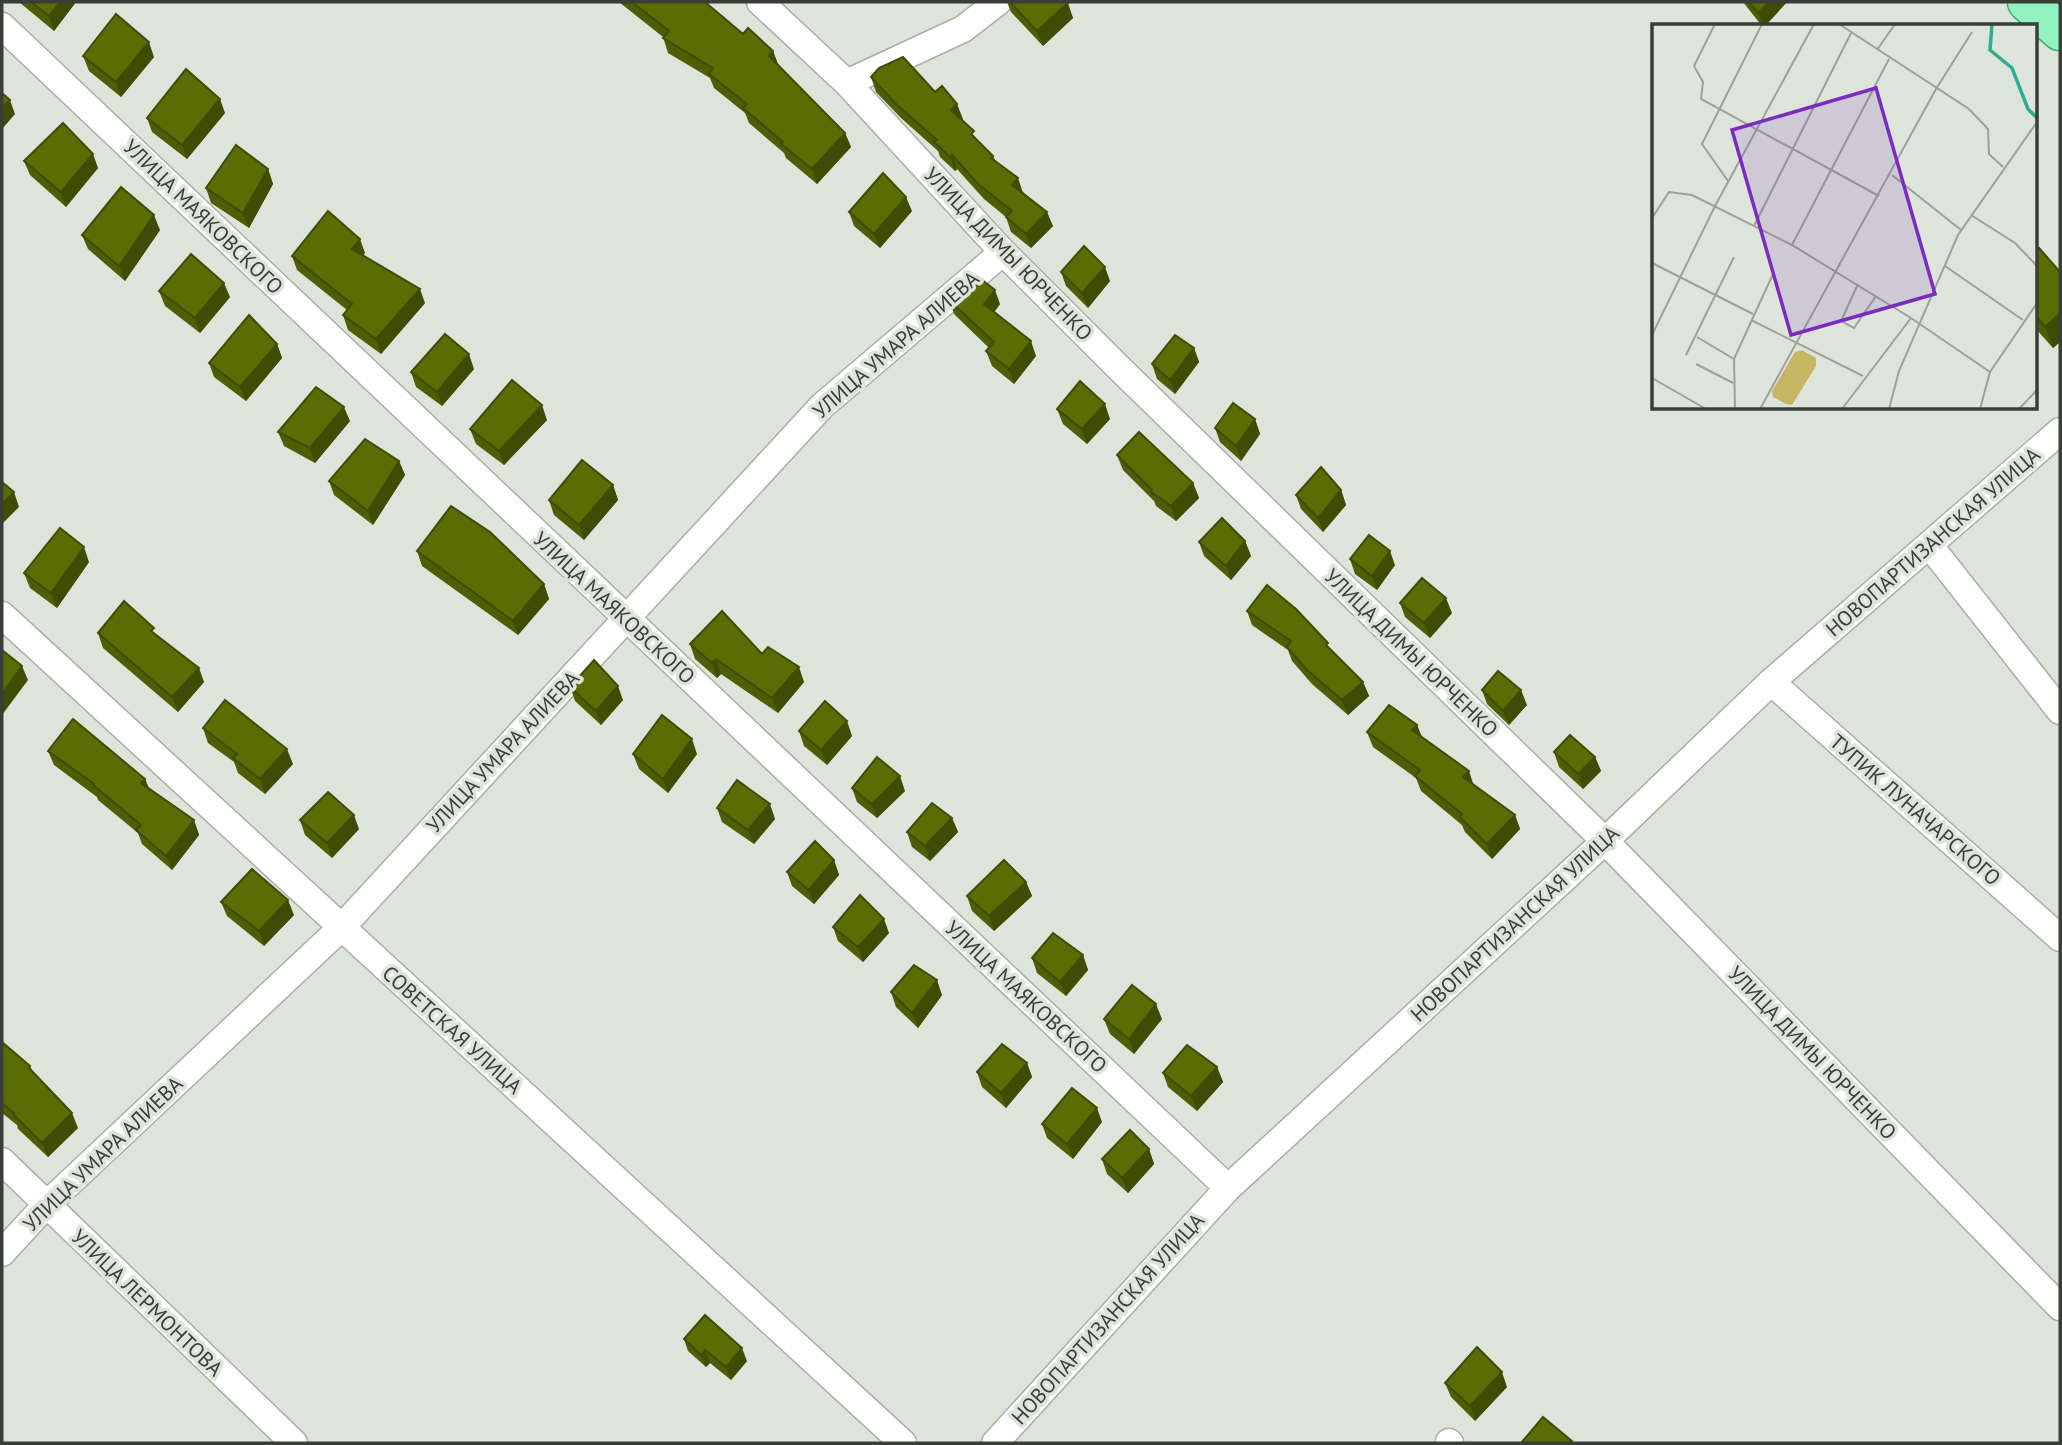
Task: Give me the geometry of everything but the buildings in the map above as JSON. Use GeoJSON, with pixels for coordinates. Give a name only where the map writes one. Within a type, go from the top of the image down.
{"type":"FeatureCollection","features":[{"type":"Feature","properties":{"kind":"main road"},"geometry":{"type":"LineString","coordinates":[[2027,2],[2060,31]]}},
{"type":"Feature","properties":{"kind":"street","name":"УЛИЦА ДИМЫ ЮРЧЕНКО"},"geometry":{"type":"LineString","coordinates":[[760,2],[847,83],[1003,252],[1119,368],[1605,841],[2060,1307]]}},
{"type":"Feature","properties":{"kind":"street"},"geometry":{"type":"LineString","coordinates":[[847,83],[963,29],[998,2]]}},
{"type":"Feature","properties":{"kind":"street","name":"УЛИЦА МАЯКОВСКОГО"},"geometry":{"type":"LineString","coordinates":[[2,26],[1228,1188]]}},
{"type":"Feature","properties":{"kind":"street","name":"УЛИЦА УМАРА АЛИЕВА"},"geometry":{"type":"LineString","coordinates":[[2,1253],[46,1205],[341,928],[822,406],[1003,252]]}},
{"type":"Feature","properties":{"kind":"street","name":"НОВОПАРТИЗАНСКАЯ УЛИЦА"},"geometry":{"type":"LineString","coordinates":[[995,1443],[1228,1188],[1605,841],[1771,682],[2060,431]]}},
{"type":"Feature","properties":{"kind":"street"},"geometry":{"type":"LineString","coordinates":[[1930,546],[2060,711]]}},
{"type":"Feature","properties":{"kind":"street","name":"СОВЕТСКАЯ УЛИЦА"},"geometry":{"type":"LineString","coordinates":[[2,615],[903,1443]]}},
{"type":"Feature","properties":{"kind":"street","name":"ТУПИК ЛУНАЧАРСКОГО"},"geometry":{"type":"LineString","coordinates":[[1771,682],[2060,938]]}},
{"type":"Feature","properties":{"kind":"street","name":"УЛИЦА ЛЕРМОНТОВА"},"geometry":{"type":"LineString","coordinates":[[2,1161],[294,1443]]}}]}
